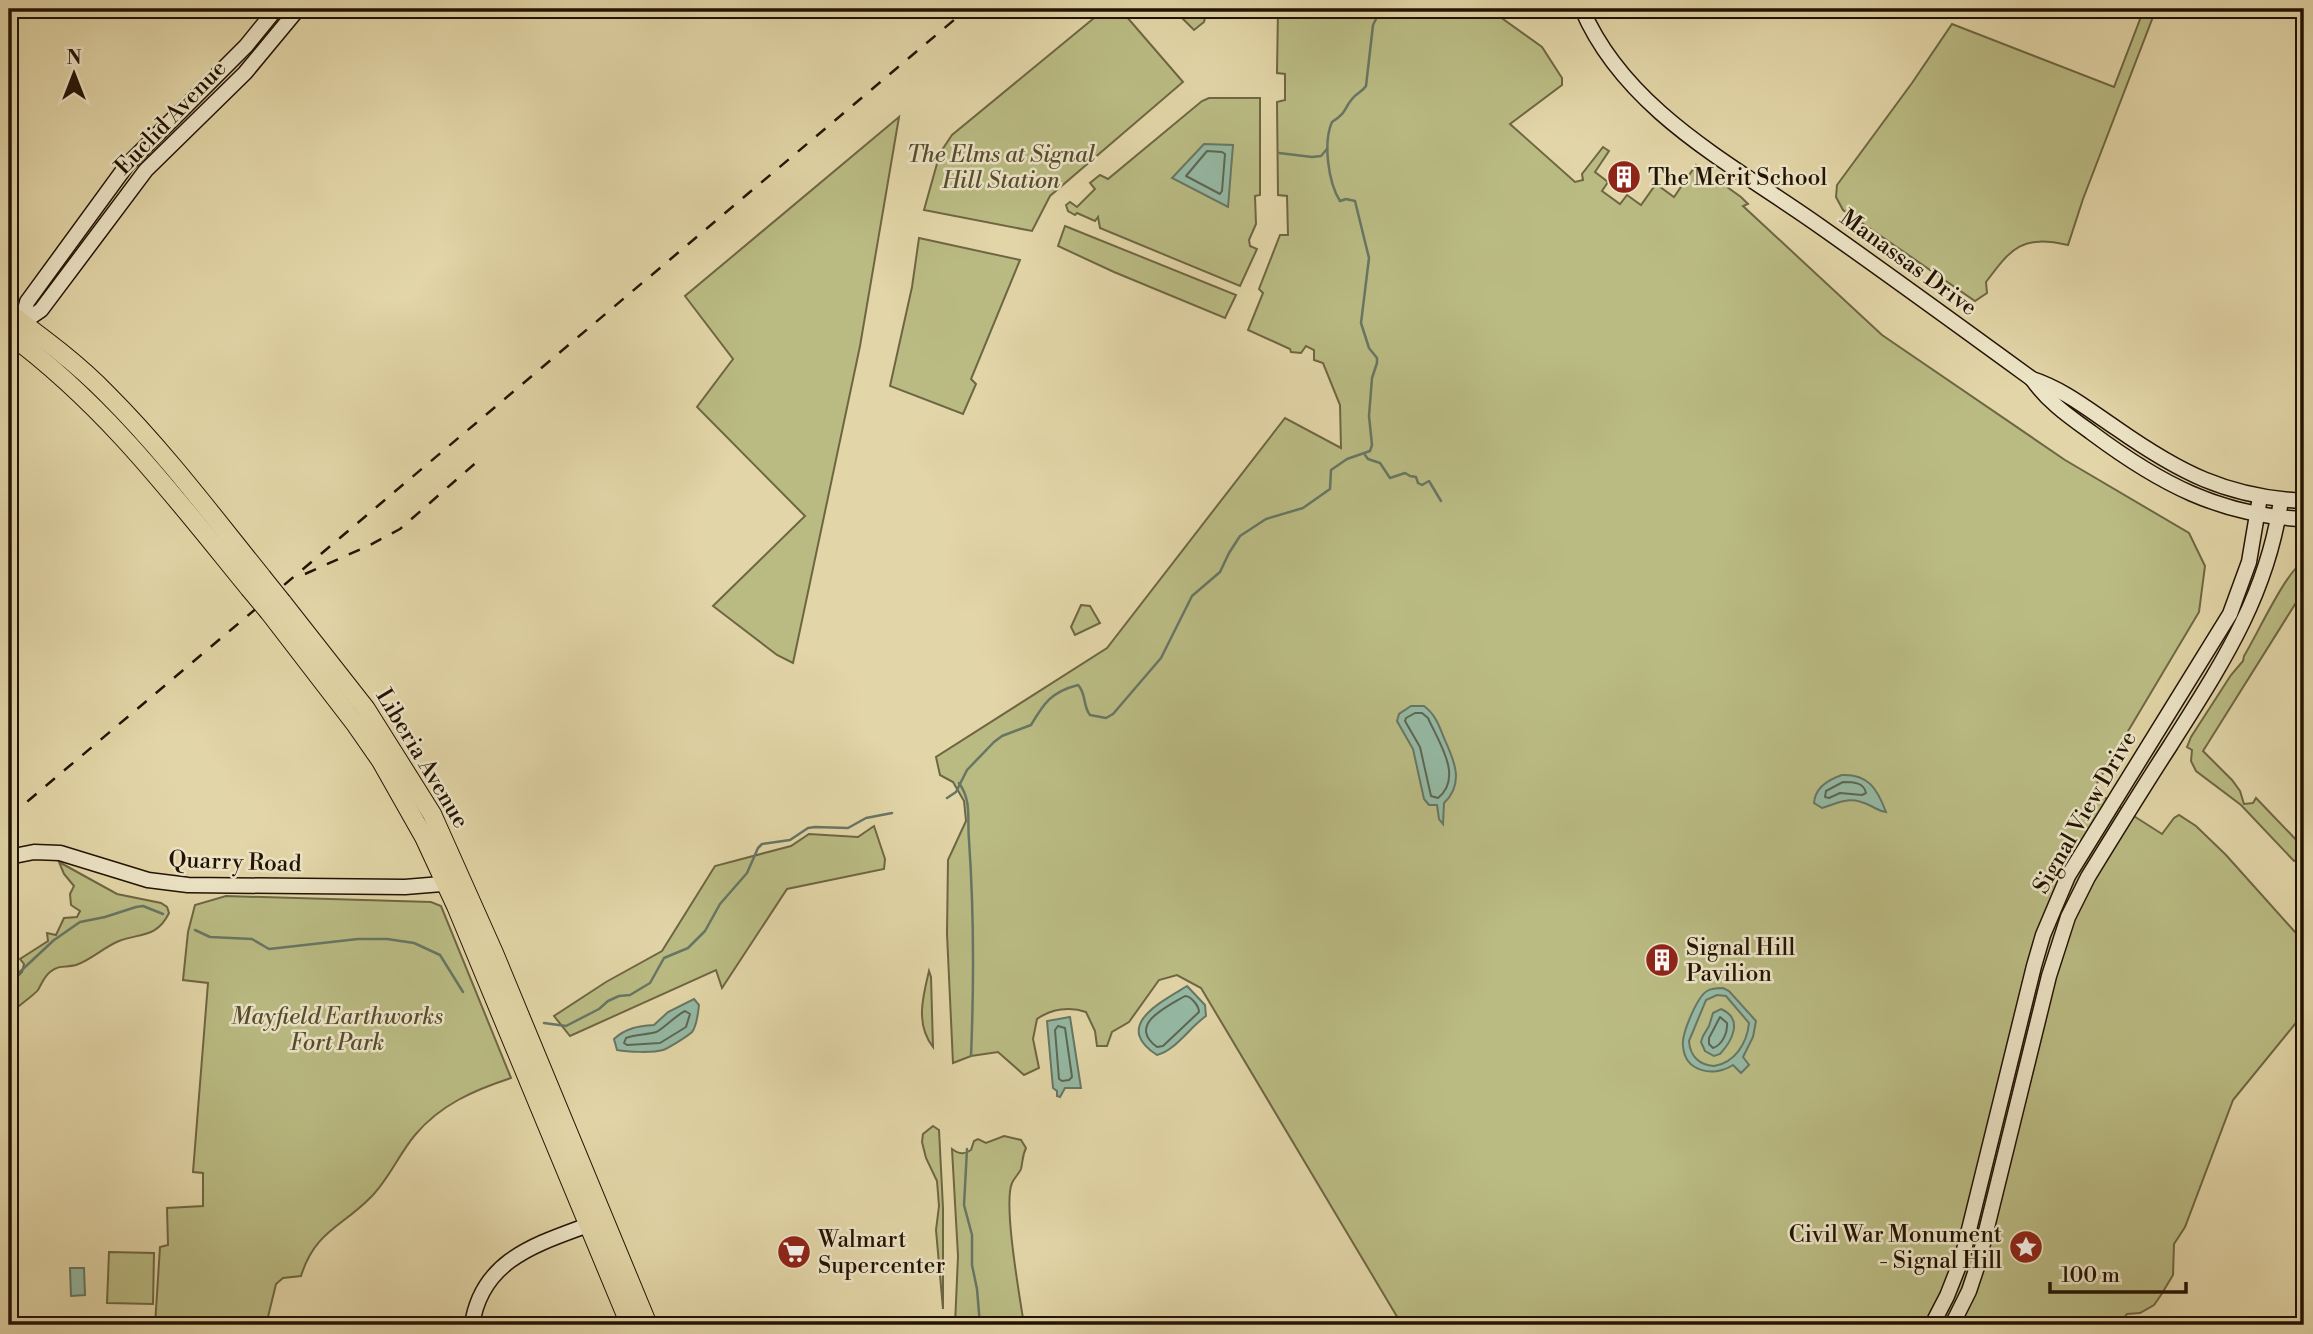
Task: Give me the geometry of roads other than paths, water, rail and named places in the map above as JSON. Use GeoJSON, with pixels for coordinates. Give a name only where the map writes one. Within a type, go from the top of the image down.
{"type":"FeatureCollection","features":[{"type":"Feature","properties":{"kind":"highway","name":"Liberia Avenue"},"geometry":{"type":"LineString","coordinates":[[12,330],[106,392],[158,448],[256,583],[275,607],[339,672],[393,748],[432,814],[455,883],[596,1222],[648,1325]]}},
{"type":"Feature","properties":{"kind":"highway","name":"Liberia Avenue"},"geometry":{"type":"LineString","coordinates":[[596,1222],[630,1325]]}},
{"type":"Feature","properties":{"kind":"main road","name":"Euclid Avenue"},"geometry":{"type":"LineString","coordinates":[[12,330],[27,302],[127,165],[246,46],[276,9]]}},
{"type":"Feature","properties":{"kind":"main road","name":"Euclid Avenue"},"geometry":{"type":"LineString","coordinates":[[12,330],[41,310],[146,170],[245,73],[298,9]]}},
{"type":"Feature","properties":{"kind":"main road","name":"Manassas Drive"},"geometry":{"type":"LineString","coordinates":[[1582,9],[1597,38],[1620,71],[1646,101],[1668,120],[1904,285],[2032,379],[2061,411],[2159,479],[2197,498],[2257,515],[2304,519]]}},
{"type":"Feature","properties":{"kind":"main road","name":"Manassas Drive"},"geometry":{"type":"LineString","coordinates":[[2032,379],[2048,384],[2068,396],[2175,467],[2220,487],[2260,497],[2304,501]]}},
{"type":"Feature","properties":{"kind":"main road","name":"Signal View Drive"},"geometry":{"type":"LineString","coordinates":[[1932,1325],[1962,1258],[2034,966],[2052,911],[2068,876],[2225,624],[2249,562],[2260,497]]}},
{"type":"Feature","properties":{"kind":"main road","name":"Signal View Drive"},"geometry":{"type":"LineString","coordinates":[[1952,1325],[1978,1264],[2049,976],[2068,917],[2088,877],[2237,638],[2257,593],[2281,500]]}},
{"type":"Feature","properties":{"kind":"main road","name":"Quarry Road"},"geometry":{"type":"LineString","coordinates":[[9,857],[49,852],[148,880],[188,885],[405,887],[455,883]]}},
{"type":"Feature","properties":{"kind":"main road"},"geometry":{"type":"LineString","coordinates":[[472,1325],[484,1289],[505,1264],[536,1246],[596,1222]]}},
{"type":"Feature","properties":{"kind":"water"},"geometry":{"type":"Polygon","coordinates":[[[1204,144],[1233,145],[1228,207],[1172,178],[1204,144]]]}},
{"type":"Feature","properties":{"kind":"water"},"geometry":{"type":"Polygon","coordinates":[[[1411,706],[1424,706],[1434,716],[1454,763],[1456,779],[1454,788],[1444,803],[1443,824],[1439,819],[1437,805],[1429,805],[1424,799],[1413,749],[1397,721],[1399,714],[1411,706]]]}},
{"type":"Feature","properties":{"kind":"water"},"geometry":{"type":"Polygon","coordinates":[[[1842,775],[1859,777],[1870,784],[1886,812],[1857,801],[1846,801],[1822,808],[1814,803],[1823,785],[1842,775]]]}},
{"type":"Feature","properties":{"kind":"water"},"geometry":{"type":"Polygon","coordinates":[[[1187,986],[1205,1005],[1206,1016],[1176,1044],[1157,1055],[1144,1044],[1139,1034],[1140,1025],[1154,1007],[1187,986]]]}},
{"type":"Feature","properties":{"kind":"water"},"geometry":{"type":"Polygon","coordinates":[[[1723,988],[1729,991],[1756,1021],[1753,1037],[1743,1057],[1749,1065],[1741,1073],[1733,1065],[1718,1071],[1695,1067],[1685,1055],[1683,1046],[1694,1008],[1707,991],[1723,988]],[[1717,995],[1706,1000],[1689,1041],[1693,1055],[1700,1062],[1709,1065],[1721,1064],[1734,1056],[1743,1045],[1748,1030],[1749,1023],[1726,996],[1717,995]]]}},
{"type":"Feature","properties":{"kind":"water"},"geometry":{"type":"Polygon","coordinates":[[[694,999],[699,1005],[696,1023],[692,1032],[682,1039],[659,1051],[617,1050],[614,1039],[623,1032],[654,1025],[668,1012],[694,999]]]}},
{"type":"Feature","properties":{"kind":"water"},"geometry":{"type":"Polygon","coordinates":[[[1721,1009],[1732,1018],[1734,1030],[1724,1049],[1714,1056],[1705,1051],[1701,1042],[1713,1013],[1721,1009]]]}},
{"type":"Feature","properties":{"kind":"water"},"geometry":{"type":"Polygon","coordinates":[[[1070,1017],[1081,1088],[1065,1088],[1060,1097],[1053,1088],[1047,1021],[1070,1017]]]}},
{"type":"Feature","properties":{"kind":"water"},"geometry":{"type":"Polygon","coordinates":[[[70,1268],[84,1268],[85,1295],[71,1296],[70,1268]]]}},
{"type":"Feature","properties":{"kind":"waterway"},"geometry":{"type":"LineString","coordinates":[[947,798],[956,792],[967,770],[994,742],[1002,736],[1031,725],[1044,705],[1061,691],[1078,685],[1090,715],[1106,718],[1113,714],[1161,658],[1192,596],[1220,572],[1240,536],[1266,519],[1303,508],[1330,489],[1331,470],[1347,459],[1370,451],[1372,445],[1369,416],[1372,378],[1377,358],[1369,348],[1361,323],[1369,258],[1355,201],[1340,201],[1332,183],[1327,151],[1332,122],[1366,86],[1373,25],[1381,9]]}},
{"type":"Feature","properties":{"kind":"waterway"},"geometry":{"type":"LineString","coordinates":[[1279,153],[1312,157],[1321,156],[1327,149]]}},
{"type":"Feature","properties":{"kind":"waterway"},"geometry":{"type":"LineString","coordinates":[[1365,455],[1368,459],[1380,463],[1390,478],[1405,473],[1416,477],[1422,485],[1429,481],[1441,501]]}},
{"type":"Feature","properties":{"kind":"waterway"},"geometry":{"type":"LineString","coordinates":[[959,783],[967,803],[972,894],[971,1056]]}},
{"type":"Feature","properties":{"kind":"waterway"},"geometry":{"type":"LineString","coordinates":[[544,1023],[566,1026],[599,1009],[608,1001],[630,995],[650,983],[664,958],[688,948],[705,931],[720,904],[747,873],[762,844],[790,840],[808,828],[848,828],[866,818],[892,813]]}},
{"type":"Feature","properties":{"kind":"waterway"},"geometry":{"type":"LineString","coordinates":[[9,982],[54,940],[80,922],[143,906],[163,914]]}},
{"type":"Feature","properties":{"kind":"waterway"},"geometry":{"type":"LineString","coordinates":[[195,930],[210,937],[252,939],[269,949],[358,939],[414,943],[440,955],[463,992]]}},
{"type":"Feature","properties":{"kind":"waterway"},"geometry":{"type":"LineString","coordinates":[[967,1149],[964,1205],[972,1235],[972,1265],[980,1325]]}},
{"type":"Feature","properties":{"kind":"railway"},"geometry":{"type":"LineString","coordinates":[[9,817],[967,9]]}},
{"type":"Feature","properties":{"kind":"railway"},"geometry":{"type":"LineString","coordinates":[[305,574],[400,529],[479,460]]}},
{"type":"Feature","properties":{"kind":"place","name":"The Merit School"},"geometry":{"type":"Point","coordinates":[1624,177]}},
{"type":"Feature","properties":{"kind":"place","name":"Signal Hill Pavilion"},"geometry":{"type":"Point","coordinates":[1662,960]}},
{"type":"Feature","properties":{"kind":"place","name":"Civil War Monument - Signal Hill"},"geometry":{"type":"Point","coordinates":[2026,1247]}},
{"type":"Feature","properties":{"kind":"place","name":"Walmart Supercenter"},"geometry":{"type":"Point","coordinates":[794,1252]}},
{"type":"Feature","properties":{"kind":"park label","name":"The Elms at Signal Hill Station"},"geometry":{"type":"Point","coordinates":[1001,167]}},
{"type":"Feature","properties":{"kind":"park label","name":"Mayfield Earthworks Fort Park"},"geometry":{"type":"Point","coordinates":[337,1029]}}]}
